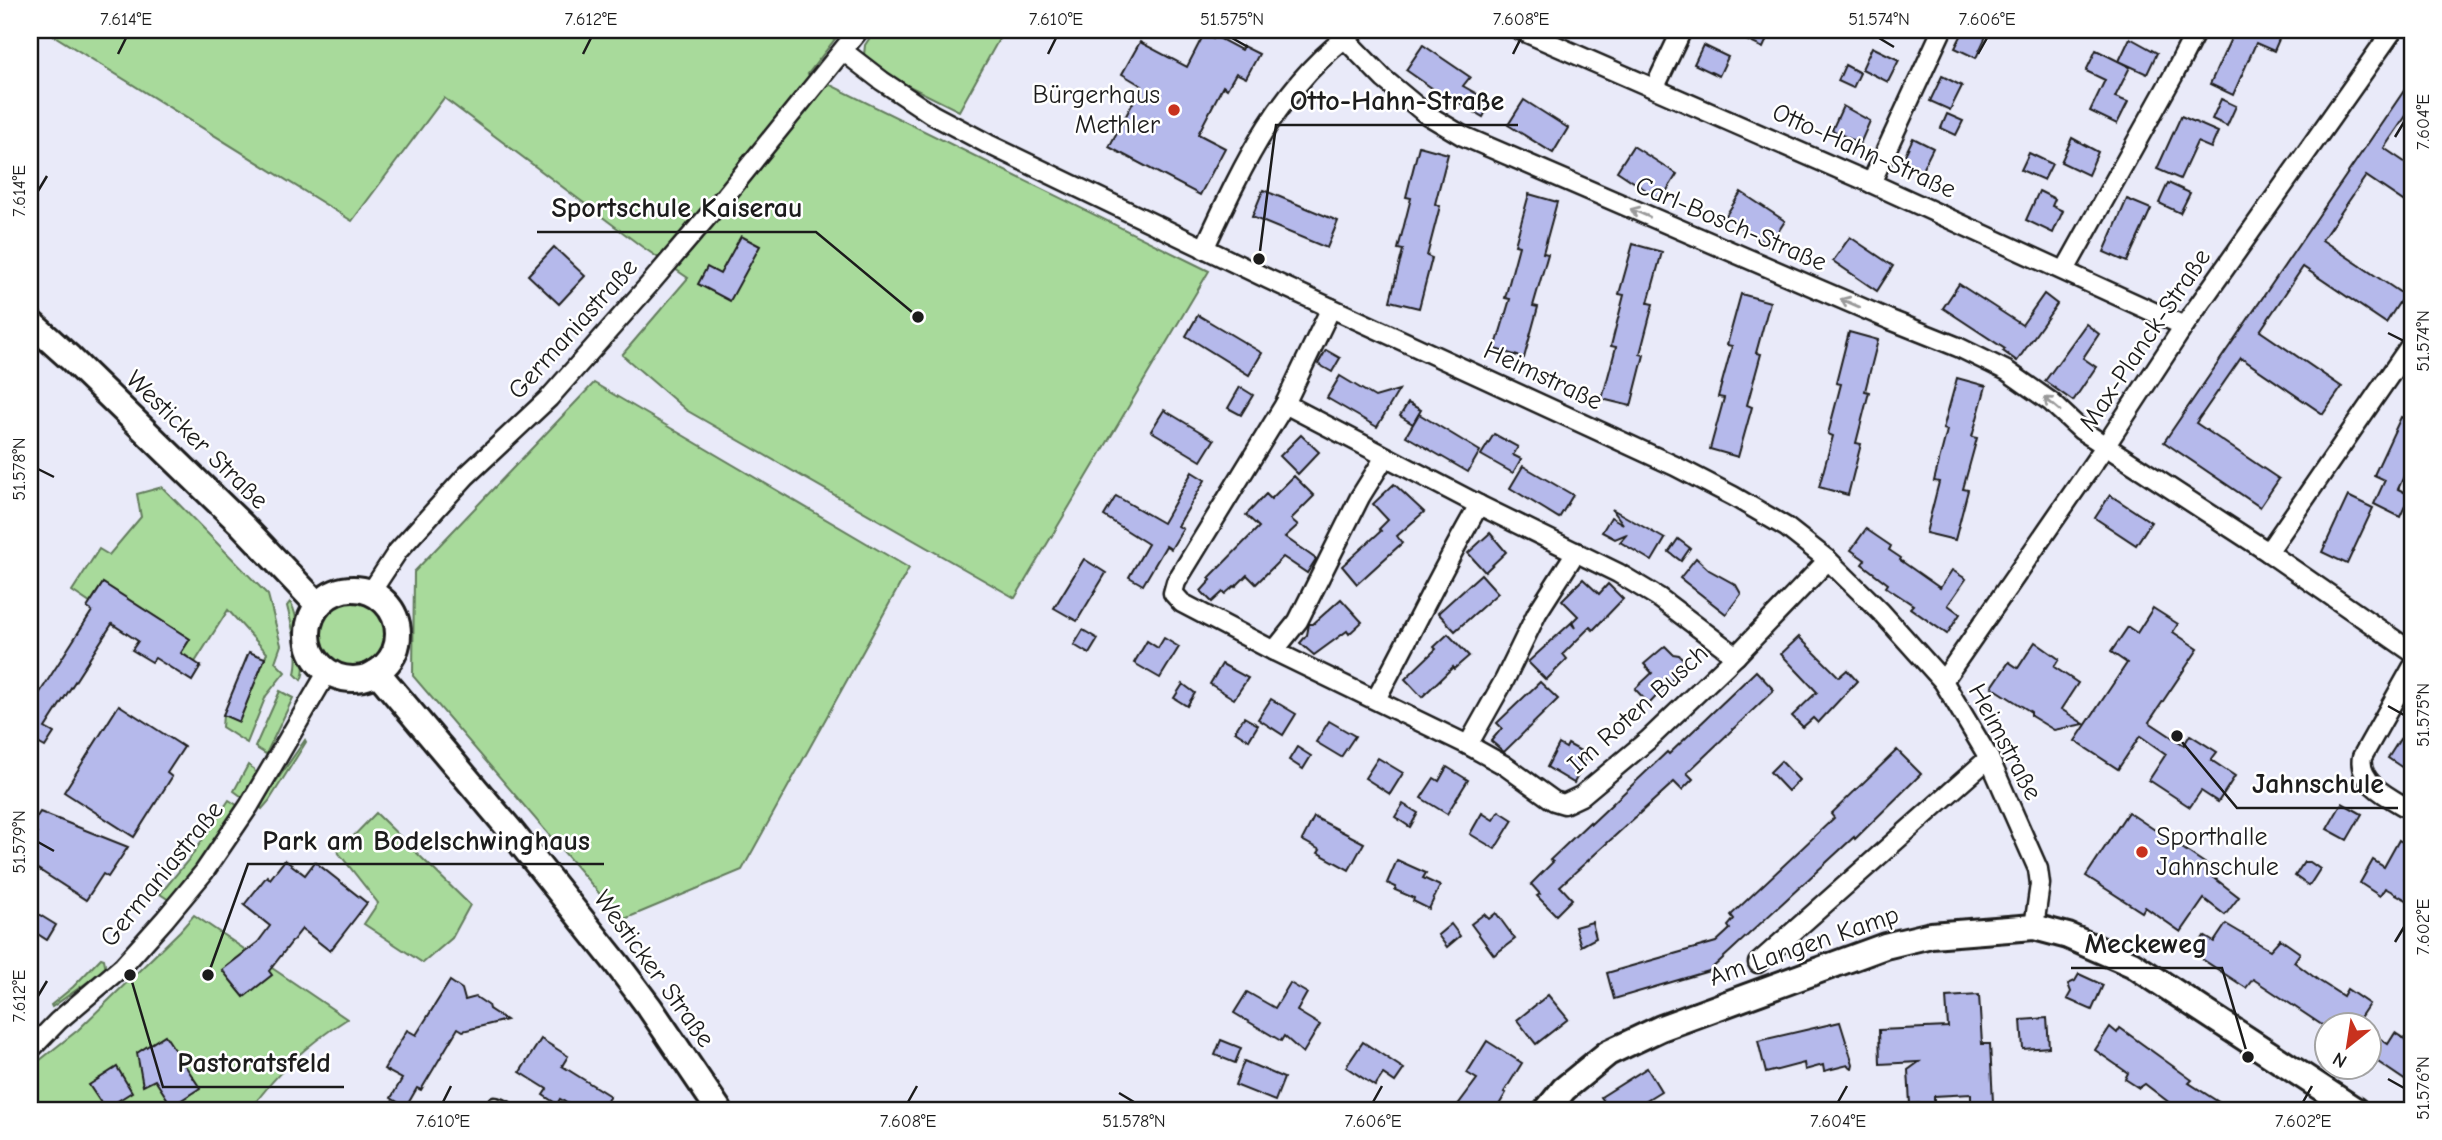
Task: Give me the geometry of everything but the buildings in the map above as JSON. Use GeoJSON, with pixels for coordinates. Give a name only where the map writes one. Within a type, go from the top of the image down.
{"type":"FeatureCollection","features":[{"type":"Feature","properties":{"kind":"street","name":"Germaniastraße"},"geometry":{"type":"LineString","coordinates":[[371,592],[398,551],[466,476],[550,398],[648,286],[726,195],[859,30]]}},
{"type":"Feature","properties":{"kind":"street","name":"Otto-Hahn-Straße"},"geometry":{"type":"LineString","coordinates":[[1520,30],[1871,183],[2184,326]]}},
{"type":"Feature","properties":{"kind":"street"},"geometry":{"type":"LineString","coordinates":[[1655,88],[1682,30]]}},
{"type":"Feature","properties":{"kind":"street"},"geometry":{"type":"LineString","coordinates":[[1871,183],[1942,30]]}},
{"type":"Feature","properties":{"kind":"street"},"geometry":{"type":"LineString","coordinates":[[2065,270],[2173,76],[2193,37],[2193,30]]}},
{"type":"Feature","properties":{"kind":"street","name":"Max-Planck-Straße"},"geometry":{"type":"LineString","coordinates":[[1943,681],[2106,445],[2184,326],[2393,30]]}},
{"type":"Feature","properties":{"kind":"street"},"geometry":{"type":"LineString","coordinates":[[1204,248],[1250,152],[1274,113],[1321,58],[1350,34]]}},
{"type":"Feature","properties":{"kind":"street","name":"Carl-Bosch-Straße"},"geometry":{"type":"LineString","coordinates":[[1350,34],[1384,79],[1426,114],[1463,136],[1958,347],[2007,371],[2051,402],[2081,430],[2267,552],[2412,652]]}},
{"type":"Feature","properties":{"kind":"street","name":"Heimstraße"},"geometry":{"type":"LineString","coordinates":[[843,51],[933,115],[1204,248],[1675,466],[1775,521],[1828,560],[1881,612],[1943,681],[1989,758],[2038,869],[2040,884],[2034,927]]}},
{"type":"Feature","properties":{"kind":"street","name":"Im Roten Busch"},"geometry":{"type":"LineString","coordinates":[[1331,308],[1285,404],[1176,582],[1174,593],[1182,603],[1274,651],[1468,745],[1504,765],[1543,795],[1564,804],[1572,802],[1648,740],[1736,656],[1828,560]]}},
{"type":"Feature","properties":{"kind":"street","name":"Westicker Straße"},"geometry":{"type":"LineString","coordinates":[[30,322],[243,526],[318,605]]}},
{"type":"Feature","properties":{"kind":"street"},"geometry":{"type":"LineString","coordinates":[[2267,552],[2412,343]]}},
{"type":"Feature","properties":{"kind":"street","name":"Im Roten Busch"},"geometry":{"type":"LineString","coordinates":[[1285,404],[1479,505],[1618,573],[1658,597],[1736,656]]}},
{"type":"Feature","properties":{"kind":"street"},"geometry":{"type":"LineString","coordinates":[[1274,651],[1298,621],[1360,497],[1385,457]]}},
{"type":"Feature","properties":{"kind":"street"},"geometry":{"type":"LineString","coordinates":[[1376,699],[1414,630],[1450,555],[1479,505]]}},
{"type":"Feature","properties":{"kind":"street"},"geometry":{"type":"LineString","coordinates":[[1468,745],[1537,613],[1576,552]]}},
{"type":"Feature","properties":{"kind":"street"},"geometry":{"type":"LineString","coordinates":[[342,590],[371,592],[389,607],[398,628],[394,653],[387,664],[365,677],[352,679],[328,671],[317,661],[309,640],[310,618],[318,605],[329,595],[342,590]]}},
{"type":"Feature","properties":{"kind":"street"},"geometry":{"type":"LineString","coordinates":[[2412,668],[2362,757],[2360,766],[2372,785],[2412,811]]}},
{"type":"Feature","properties":{"kind":"street","name":"Germaniastraße"},"geometry":{"type":"LineString","coordinates":[[30,1049],[75,1006],[123,966],[204,872],[249,806],[328,671]]}},
{"type":"Feature","properties":{"kind":"street","name":"Westicker Straße"},"geometry":{"type":"LineString","coordinates":[[377,672],[511,831],[617,964],[650,1007],[719,1110]]}},
{"type":"Feature","properties":{"kind":"street","name":"Am Langen Kamp"},"geometry":{"type":"LineString","coordinates":[[1758,963],[1989,758]]}},
{"type":"Feature","properties":{"kind":"street","name":"Am Langen Kamp"},"geometry":{"type":"LineString","coordinates":[[1547,1110],[1564,1089],[1608,1053],[1634,1039],[1687,1018],[1885,946],[1931,935],[2034,927],[2067,936],[2132,964],[2355,1110]]}},
{"type":"Feature","properties":{"kind":"green space"},"geometry":{"type":"Polygon","coordinates":[[[45,30],[842,30],[808,74],[1209,271],[1015,598],[686,410],[622,355],[688,278],[641,246],[444,98],[352,221],[45,30]]]}},
{"type":"Feature","properties":{"kind":"green space"},"geometry":{"type":"Polygon","coordinates":[[[875,30],[1004,30],[959,111],[873,68],[864,55],[865,45],[875,30]]]}},
{"type":"Feature","properties":{"kind":"green space"},"geometry":{"type":"Polygon","coordinates":[[[594,383],[909,568],[742,870],[622,920],[413,676],[414,572],[594,383]]]}},
{"type":"Feature","properties":{"kind":"green space"},"geometry":{"type":"Polygon","coordinates":[[[162,487],[268,595],[281,645],[275,662],[285,672],[266,696],[247,743],[222,727],[223,715],[239,721],[267,653],[228,610],[195,662],[185,655],[181,661],[177,659],[190,639],[103,583],[90,603],[72,591],[99,549],[109,555],[141,517],[137,494],[162,487]]]}},
{"type":"Feature","properties":{"kind":"green space"},"geometry":{"type":"Polygon","coordinates":[[[352,596],[372,602],[382,612],[388,632],[382,652],[372,662],[352,668],[332,662],[322,652],[316,632],[322,612],[332,602],[352,596]]]}},
{"type":"Feature","properties":{"kind":"green space"},"geometry":{"type":"Polygon","coordinates":[[[290,602],[296,617],[297,641],[304,665],[301,680],[295,674],[296,648],[287,606],[290,602]]]}},
{"type":"Feature","properties":{"kind":"green space"},"geometry":{"type":"Polygon","coordinates":[[[280,691],[293,698],[266,754],[255,747],[280,691]]]}},
{"type":"Feature","properties":{"kind":"green space"},"geometry":{"type":"Polygon","coordinates":[[[305,740],[306,742],[262,809],[259,806],[305,740]]]}},
{"type":"Feature","properties":{"kind":"green space"},"geometry":{"type":"Polygon","coordinates":[[[248,765],[254,769],[256,778],[245,799],[234,791],[248,765]]]}},
{"type":"Feature","properties":{"kind":"green space"},"geometry":{"type":"Polygon","coordinates":[[[229,800],[240,807],[206,855],[169,900],[160,894],[190,858],[229,800]]]}},
{"type":"Feature","properties":{"kind":"green space"},"geometry":{"type":"Polygon","coordinates":[[[376,813],[470,905],[452,938],[423,963],[364,924],[378,903],[338,852],[376,813]]]}},
{"type":"Feature","properties":{"kind":"green space"},"geometry":{"type":"Polygon","coordinates":[[[194,915],[347,1019],[294,1060],[250,1110],[30,1110],[30,1068],[78,1030],[194,915]]]}},
{"type":"Feature","properties":{"kind":"green space"},"geometry":{"type":"Polygon","coordinates":[[[101,958],[104,959],[106,969],[52,1007],[51,1005],[101,958]]]}},
{"type":"Feature","properties":{"kind":"place","name":"Bürgerhaus Methler"},"geometry":{"type":"Point","coordinates":[1174,110]}},
{"type":"Feature","properties":{"kind":"place","name":"Otto-Hahn-Straße"},"geometry":{"type":"Point","coordinates":[1259,259]}},
{"type":"Feature","properties":{"kind":"place","name":"Sportschule Kaiserau"},"geometry":{"type":"Point","coordinates":[918,317]}},
{"type":"Feature","properties":{"kind":"place","name":"Jahnschule"},"geometry":{"type":"Point","coordinates":[2177,736]}},
{"type":"Feature","properties":{"kind":"place","name":"Sporthalle Jahnschule"},"geometry":{"type":"Point","coordinates":[2142,852]}},
{"type":"Feature","properties":{"kind":"place","name":"Pastoratsfeld"},"geometry":{"type":"Point","coordinates":[130,975]}},
{"type":"Feature","properties":{"kind":"place","name":"Park am Bodelschwinghaus"},"geometry":{"type":"Point","coordinates":[208,975]}},
{"type":"Feature","properties":{"kind":"place","name":"Meckeweg"},"geometry":{"type":"Point","coordinates":[2248,1057]}}]}
